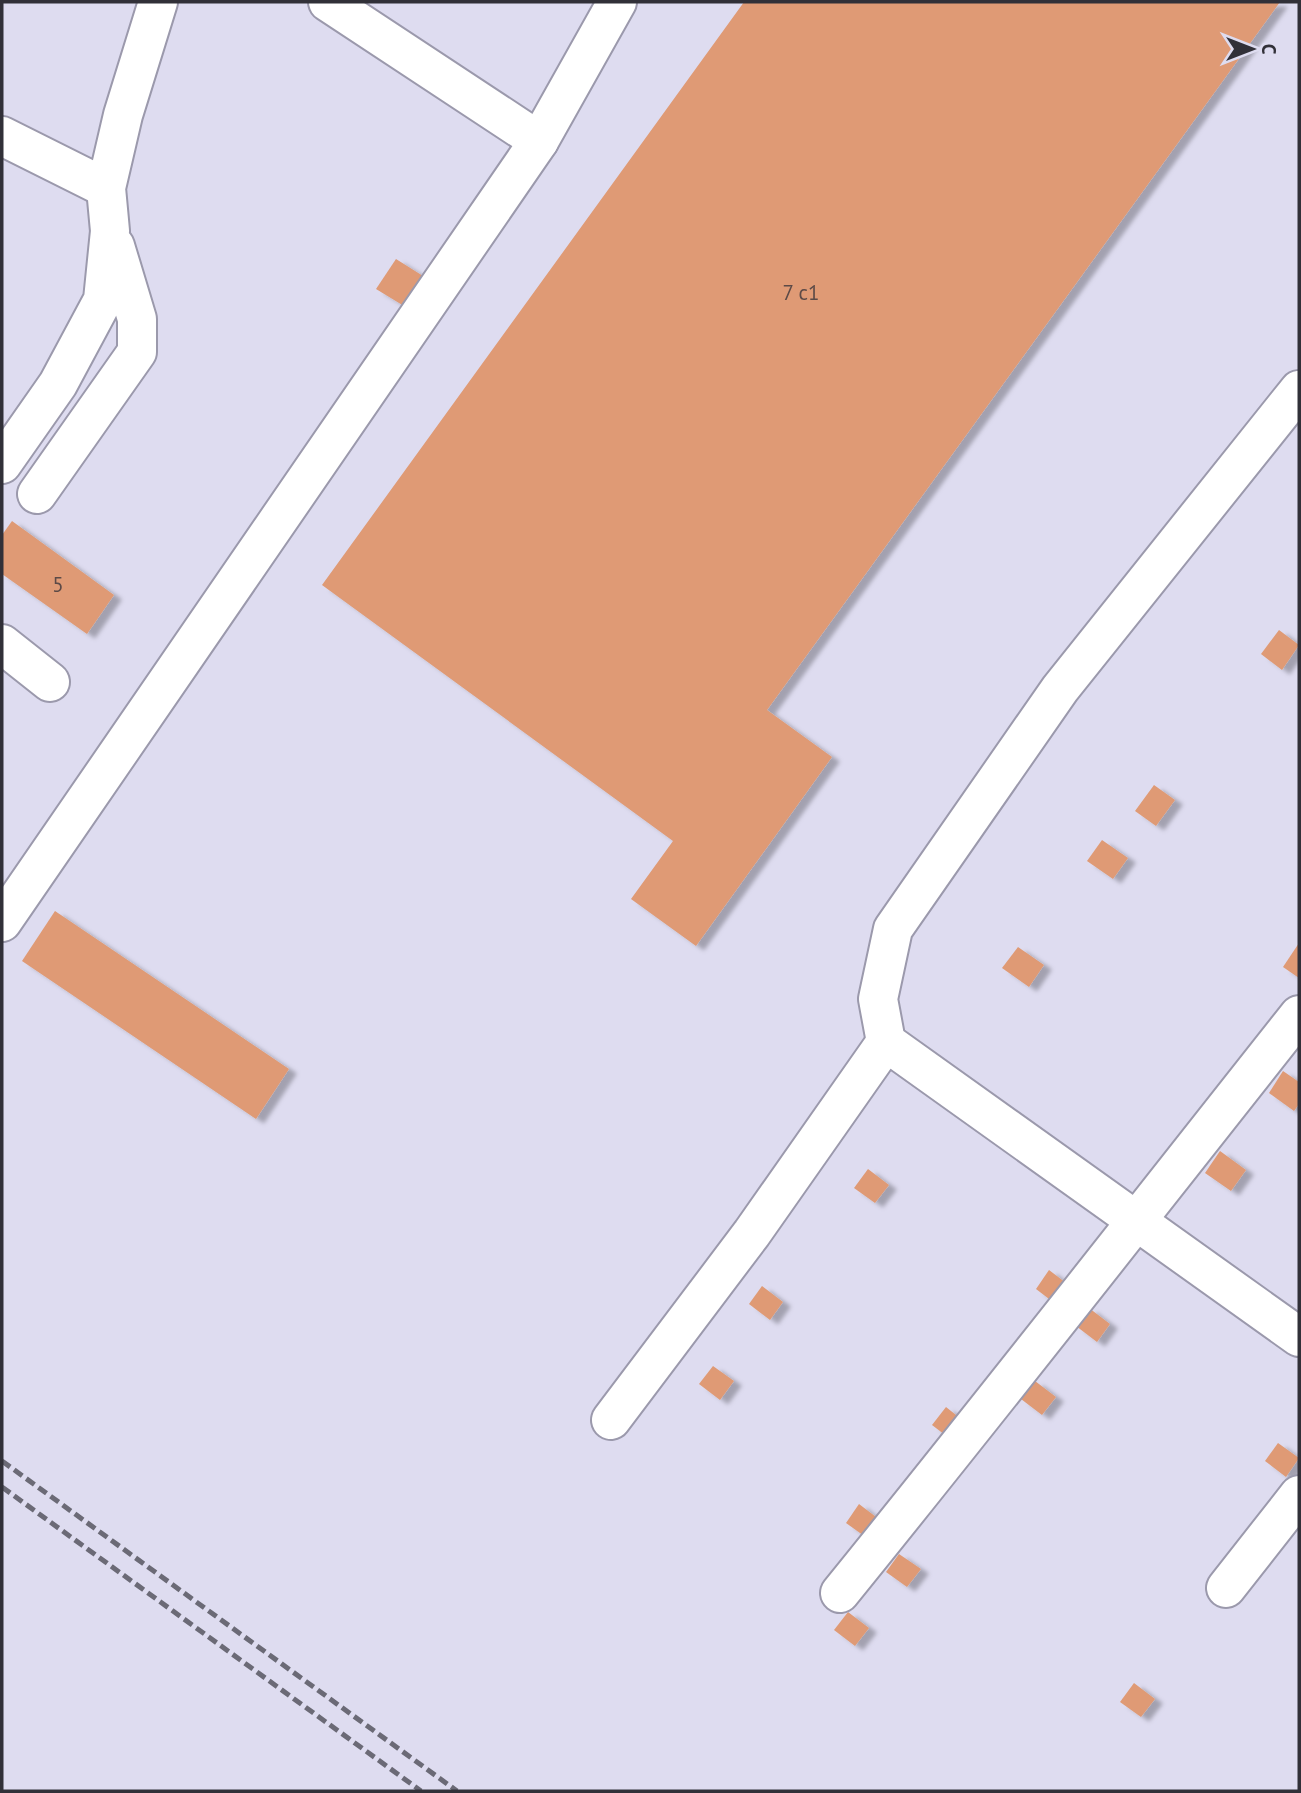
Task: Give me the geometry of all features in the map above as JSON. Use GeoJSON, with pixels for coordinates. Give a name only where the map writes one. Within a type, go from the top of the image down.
{"type":"FeatureCollection","features":[{"type":"Feature","properties":{"kind":"lane"},"geometry":{"type":"LineString","coordinates":[[2,464],[58,384],[103,300],[110,231],[106,188],[123,115],[158,2]]}},
{"type":"Feature","properties":{"kind":"lane"},"geometry":{"type":"LineString","coordinates":[[328,2],[539,141]]}},
{"type":"Feature","properties":{"kind":"lane"},"geometry":{"type":"LineString","coordinates":[[2,922],[539,141],[617,2]]}},
{"type":"Feature","properties":{"kind":"lane"},"geometry":{"type":"LineString","coordinates":[[2,136],[106,188]]}},
{"type":"Feature","properties":{"kind":"lane"},"geometry":{"type":"LineString","coordinates":[[37,494],[137,352],[137,319],[110,231]]}},
{"type":"Feature","properties":{"kind":"lane"},"geometry":{"type":"LineString","coordinates":[[1299,390],[1060,688],[893,929],[878,999],[886,1042],[1299,1337]]}},
{"type":"Feature","properties":{"kind":"lane"},"geometry":{"type":"LineString","coordinates":[[2,644],[50,682]]}},
{"type":"Feature","properties":{"kind":"lane"},"geometry":{"type":"LineString","coordinates":[[840,1593],[1015,1377],[1299,1015]]}},
{"type":"Feature","properties":{"kind":"lane"},"geometry":{"type":"LineString","coordinates":[[611,1420],[752,1233],[886,1042]]}},
{"type":"Feature","properties":{"kind":"lane"},"geometry":{"type":"LineString","coordinates":[[1226,1588],[1299,1494]]}},
{"type":"Feature","properties":{"kind":"building"},"geometry":{"type":"Polygon","coordinates":[[[744,2],[1280,2],[767,710],[832,757],[696,946],[631,899],[673,841],[322,585],[744,2]]]}},
{"type":"Feature","properties":{"kind":"building"},"geometry":{"type":"Polygon","coordinates":[[[396,259],[423,276],[404,306],[376,289],[396,259]]]}},
{"type":"Feature","properties":{"kind":"building"},"geometry":{"type":"Polygon","coordinates":[[[12,521],[114,595],[87,634],[2,574],[2,535],[12,521]]]}},
{"type":"Feature","properties":{"kind":"building"},"geometry":{"type":"Polygon","coordinates":[[[1279,630],[1299,645],[1282,670],[1261,654],[1279,630]]]}},
{"type":"Feature","properties":{"kind":"building"},"geometry":{"type":"Polygon","coordinates":[[[1154,785],[1175,800],[1156,826],[1135,811],[1154,785]]]}},
{"type":"Feature","properties":{"kind":"building"},"geometry":{"type":"Polygon","coordinates":[[[1102,840],[1128,858],[1113,879],[1087,861],[1102,840]]]}},
{"type":"Feature","properties":{"kind":"building"},"geometry":{"type":"Polygon","coordinates":[[[55,911],[289,1069],[256,1119],[22,961],[55,911]]]}},
{"type":"Feature","properties":{"kind":"building"},"geometry":{"type":"Polygon","coordinates":[[[1299,943],[1299,978],[1283,967],[1299,943]]]}},
{"type":"Feature","properties":{"kind":"building"},"geometry":{"type":"Polygon","coordinates":[[[1018,947],[1044,965],[1029,987],[1002,968],[1018,947]]]}},
{"type":"Feature","properties":{"kind":"building"},"geometry":{"type":"Polygon","coordinates":[[[1283,1071],[1299,1082],[1299,1104],[1294,1111],[1269,1093],[1283,1071]]]}},
{"type":"Feature","properties":{"kind":"building"},"geometry":{"type":"Polygon","coordinates":[[[1220,1151],[1246,1170],[1231,1191],[1205,1173],[1220,1151]]]}},
{"type":"Feature","properties":{"kind":"building"},"geometry":{"type":"Polygon","coordinates":[[[868,1169],[889,1185],[875,1203],[854,1188],[868,1169]]]}},
{"type":"Feature","properties":{"kind":"building"},"geometry":{"type":"Polygon","coordinates":[[[1049,1270],[1070,1286],[1057,1305],[1036,1289],[1049,1270]]]}},
{"type":"Feature","properties":{"kind":"building"},"geometry":{"type":"Polygon","coordinates":[[[762,1286],[783,1302],[770,1320],[749,1304],[762,1286]]]}},
{"type":"Feature","properties":{"kind":"building"},"geometry":{"type":"Polygon","coordinates":[[[1089,1308],[1110,1324],[1097,1342],[1076,1326],[1089,1308]]]}},
{"type":"Feature","properties":{"kind":"building"},"geometry":{"type":"Polygon","coordinates":[[[713,1366],[734,1381],[720,1400],[699,1384],[713,1366]]]}},
{"type":"Feature","properties":{"kind":"building"},"geometry":{"type":"Polygon","coordinates":[[[1035,1381],[1056,1397],[1042,1415],[1021,1399],[1035,1381]]]}},
{"type":"Feature","properties":{"kind":"building"},"geometry":{"type":"Polygon","coordinates":[[[946,1407],[966,1423],[953,1441],[932,1425],[946,1407]]]}},
{"type":"Feature","properties":{"kind":"building"},"geometry":{"type":"Polygon","coordinates":[[[1278,1443],[1299,1458],[1286,1477],[1265,1461],[1278,1443]]]}},
{"type":"Feature","properties":{"kind":"building"},"geometry":{"type":"Polygon","coordinates":[[[859,1504],[880,1520],[867,1538],[846,1523],[859,1504]]]}},
{"type":"Feature","properties":{"kind":"building"},"geometry":{"type":"Polygon","coordinates":[[[899,1554],[921,1569],[907,1587],[886,1572],[899,1554]]]}},
{"type":"Feature","properties":{"kind":"building"},"geometry":{"type":"Polygon","coordinates":[[[848,1612],[869,1628],[855,1646],[834,1630],[848,1612]]]}},
{"type":"Feature","properties":{"kind":"building"},"geometry":{"type":"Polygon","coordinates":[[[1134,1683],[1155,1699],[1141,1717],[1120,1702],[1134,1683]]]}},
{"type":"Feature","properties":{"kind":"railway"},"geometry":{"type":"LineString","coordinates":[[2,1461],[457,1791]]}},
{"type":"Feature","properties":{"kind":"railway"},"geometry":{"type":"LineString","coordinates":[[2,1487],[421,1791]]}}]}
